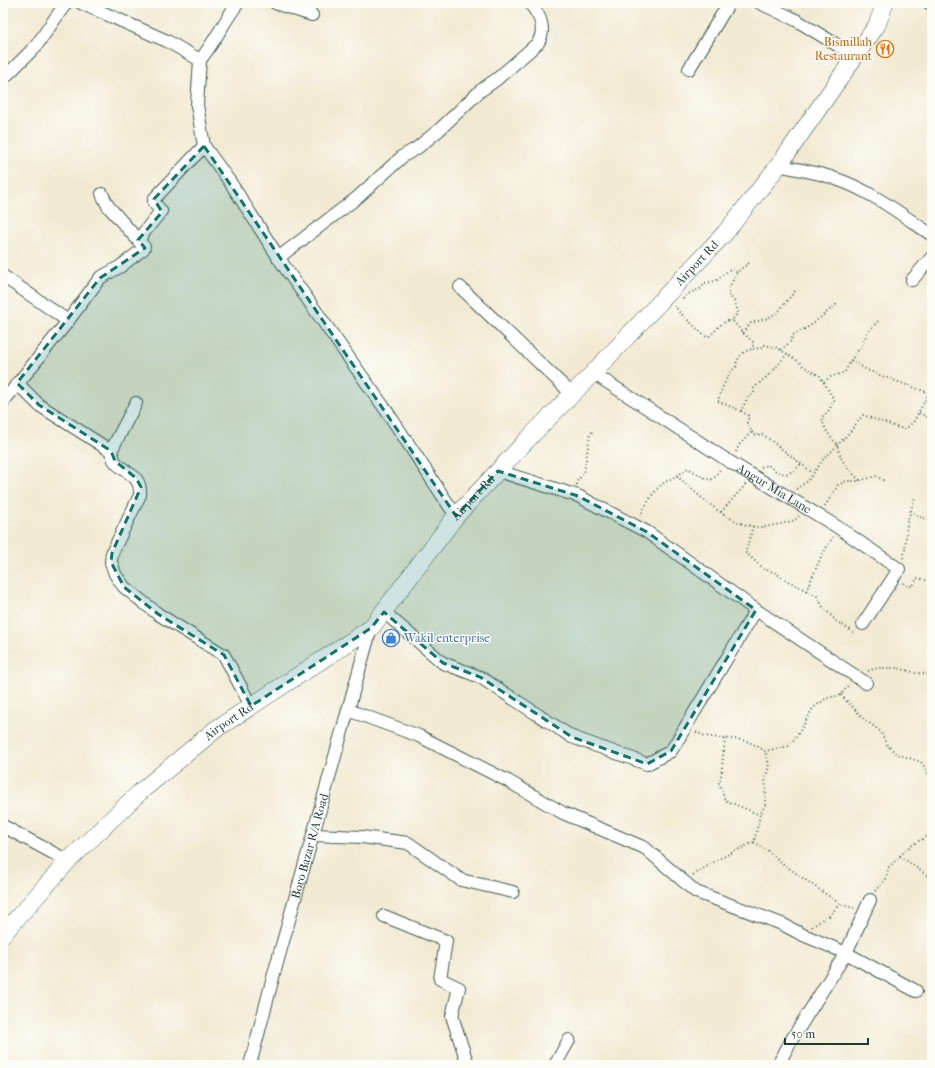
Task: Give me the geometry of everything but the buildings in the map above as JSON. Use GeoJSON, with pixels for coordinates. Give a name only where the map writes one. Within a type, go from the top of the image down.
{"type":"FeatureCollection","features":[{"type":"Feature","properties":{"kind":"main road","name":"Airport Rd"},"geometry":{"type":"LineString","coordinates":[[3,934],[68,861],[140,792],[216,729],[371,628],[456,516],[725,233],[778,165],[877,25],[885,3]]}},
{"type":"Feature","properties":{"kind":"street"},"geometry":{"type":"LineString","coordinates":[[3,79],[36,46],[66,3]]}},
{"type":"Feature","properties":{"kind":"street"},"geometry":{"type":"LineString","coordinates":[[81,3],[167,41],[200,60]]}},
{"type":"Feature","properties":{"kind":"street"},"geometry":{"type":"LineString","coordinates":[[238,3],[222,26],[211,46],[200,60],[197,105],[204,146],[230,182],[278,258],[388,413],[456,516]]}},
{"type":"Feature","properties":{"kind":"street"},"geometry":{"type":"LineString","coordinates":[[275,3],[312,15]]}},
{"type":"Feature","properties":{"kind":"street"},"geometry":{"type":"LineString","coordinates":[[278,258],[358,197],[403,156],[417,148],[480,91],[497,79],[538,43],[541,37],[542,29],[539,16],[532,8],[531,3]]}},
{"type":"Feature","properties":{"kind":"street"},"geometry":{"type":"LineString","coordinates":[[689,69],[729,3]]}},
{"type":"Feature","properties":{"kind":"street"},"geometry":{"type":"LineString","coordinates":[[760,3],[796,20],[855,56]]}},
{"type":"Feature","properties":{"kind":"street"},"geometry":{"type":"LineString","coordinates":[[138,240],[161,213],[154,203],[154,199],[204,146]]}},
{"type":"Feature","properties":{"kind":"street"},"geometry":{"type":"LineString","coordinates":[[778,165],[835,178],[845,182],[877,199],[932,235]]}},
{"type":"Feature","properties":{"kind":"street"},"geometry":{"type":"LineString","coordinates":[[3,402],[68,321],[100,278],[121,266],[143,249],[144,246],[108,206],[102,194]]}},
{"type":"Feature","properties":{"kind":"street"},"geometry":{"type":"LineString","coordinates":[[912,280],[932,258]]}},
{"type":"Feature","properties":{"kind":"street"},"geometry":{"type":"LineString","coordinates":[[3,276],[68,321]]}},
{"type":"Feature","properties":{"kind":"street"},"geometry":{"type":"LineString","coordinates":[[460,287],[572,394]]}},
{"type":"Feature","properties":{"kind":"street","name":"Angur Mia Lane"},"geometry":{"type":"LineString","coordinates":[[593,373],[730,462],[840,528],[894,566]]}},
{"type":"Feature","properties":{"kind":"street"},"geometry":{"type":"LineString","coordinates":[[17,383],[39,405],[111,451],[115,461],[136,478],[141,487],[140,495],[112,553],[111,562],[115,574],[124,587],[158,614],[224,655],[251,706]]}},
{"type":"Feature","properties":{"kind":"street"},"geometry":{"type":"LineString","coordinates":[[111,451],[136,403]]}},
{"type":"Feature","properties":{"kind":"street"},"geometry":{"type":"LineString","coordinates":[[498,471],[578,496],[647,532],[756,610],[866,683]]}},
{"type":"Feature","properties":{"kind":"street"},"geometry":{"type":"LineString","coordinates":[[863,624],[899,569],[894,566]]}},
{"type":"Feature","properties":{"kind":"street"},"geometry":{"type":"LineString","coordinates":[[384,612],[443,663],[480,677],[572,737],[647,764],[671,751],[756,610]]}},
{"type":"Feature","properties":{"kind":"street","name":"Boro Bazar R/A Road"},"geometry":{"type":"LineString","coordinates":[[250,1065],[275,970],[371,628]]}},
{"type":"Feature","properties":{"kind":"street"},"geometry":{"type":"LineString","coordinates":[[348,710],[419,736],[508,781],[563,813],[645,848],[696,892],[782,924],[801,934],[846,953],[916,991]]}},
{"type":"Feature","properties":{"kind":"street"},"geometry":{"type":"LineString","coordinates":[[3,826],[68,861]]}},
{"type":"Feature","properties":{"kind":"street"},"geometry":{"type":"LineString","coordinates":[[313,835],[408,843],[461,880],[513,892]]}},
{"type":"Feature","properties":{"kind":"street"},"geometry":{"type":"LineString","coordinates":[[778,1065],[792,1039],[846,953],[872,896]]}},
{"type":"Feature","properties":{"kind":"street"},"geometry":{"type":"LineString","coordinates":[[384,916],[446,941],[440,979],[459,988],[452,1016],[468,1065]]}},
{"type":"Feature","properties":{"kind":"street"},"geometry":{"type":"LineString","coordinates":[[555,1065],[570,1040]]}},
{"type":"Feature","properties":{"kind":"path"},"geometry":{"type":"LineString","coordinates":[[675,306],[690,323],[708,337],[713,334],[722,323],[732,320],[738,313],[735,302],[728,294],[728,290],[737,272],[750,263]]}},
{"type":"Feature","properties":{"kind":"path"},"geometry":{"type":"LineString","coordinates":[[693,291],[700,289],[705,283],[716,281],[730,269],[737,272]]}},
{"type":"Feature","properties":{"kind":"path"},"geometry":{"type":"LineString","coordinates":[[743,333],[751,323],[768,318],[778,312],[796,291]]}},
{"type":"Feature","properties":{"kind":"path"},"geometry":{"type":"LineString","coordinates":[[781,350],[791,341],[793,335],[810,326],[837,304]]}},
{"type":"Feature","properties":{"kind":"path"},"geometry":{"type":"LineString","coordinates":[[824,382],[845,372],[851,360],[863,344],[867,333],[880,319]]}},
{"type":"Feature","properties":{"kind":"path"},"geometry":{"type":"LineString","coordinates":[[732,320],[753,342],[753,349]]}},
{"type":"Feature","properties":{"kind":"path"},"geometry":{"type":"LineString","coordinates":[[813,473],[765,436],[761,434],[757,436],[752,432],[747,423],[747,414],[718,400],[722,386],[733,369],[736,367],[736,363],[744,351],[760,348],[765,345],[776,347],[820,376],[834,400],[828,412],[822,417],[823,424],[830,436],[838,445],[838,451],[844,463],[860,481]]}},
{"type":"Feature","properties":{"kind":"path"},"geometry":{"type":"LineString","coordinates":[[741,411],[748,397],[754,393],[754,388],[773,371],[787,354]]}},
{"type":"Feature","properties":{"kind":"path"},"geometry":{"type":"LineString","coordinates":[[851,360],[875,373],[929,393]]}},
{"type":"Feature","properties":{"kind":"path"},"geometry":{"type":"LineString","coordinates":[[788,497],[808,481],[824,458],[838,445],[862,415],[899,428],[907,428],[914,421],[929,393],[932,391]]}},
{"type":"Feature","properties":{"kind":"path"},"geometry":{"type":"LineString","coordinates":[[919,413],[932,419]]}},
{"type":"Feature","properties":{"kind":"path"},"geometry":{"type":"LineString","coordinates":[[578,496],[577,481],[584,473],[590,434],[594,430]]}},
{"type":"Feature","properties":{"kind":"path"},"geometry":{"type":"LineString","coordinates":[[739,445],[752,432]]}},
{"type":"Feature","properties":{"kind":"path"},"geometry":{"type":"LineString","coordinates":[[634,525],[657,489],[674,476],[681,475],[688,468],[711,480],[719,470],[730,462]]}},
{"type":"Feature","properties":{"kind":"path"},"geometry":{"type":"LineString","coordinates":[[721,512],[746,485],[756,468],[768,465],[774,471],[781,474],[788,474],[798,468],[801,464]]}},
{"type":"Feature","properties":{"kind":"path"},"geometry":{"type":"LineString","coordinates":[[677,476],[721,512],[739,523],[757,528],[795,520]]}},
{"type":"Feature","properties":{"kind":"path"},"geometry":{"type":"LineString","coordinates":[[811,511],[825,506],[838,485],[846,481],[860,481],[877,476],[884,481]]}},
{"type":"Feature","properties":{"kind":"path"},"geometry":{"type":"LineString","coordinates":[[894,566],[901,563],[905,550],[906,523],[915,496]]}},
{"type":"Feature","properties":{"kind":"path"},"geometry":{"type":"LineString","coordinates":[[910,511],[920,517],[932,521]]}},
{"type":"Feature","properties":{"kind":"path"},"geometry":{"type":"LineString","coordinates":[[753,526],[745,552],[764,569],[776,573],[784,579],[817,596],[823,607],[833,618],[852,632],[855,633],[863,624]]}},
{"type":"Feature","properties":{"kind":"path"},"geometry":{"type":"LineString","coordinates":[[806,591],[822,555],[840,528]]}},
{"type":"Feature","properties":{"kind":"path"},"geometry":{"type":"LineString","coordinates":[[893,578],[911,586],[913,586],[917,578],[932,582]]}},
{"type":"Feature","properties":{"kind":"path"},"geometry":{"type":"LineString","coordinates":[[685,727],[701,735],[749,742],[765,751],[789,746],[799,733],[812,708],[827,698],[841,695],[856,676],[876,668],[898,668],[916,673],[932,674]]}},
{"type":"Feature","properties":{"kind":"path"},"geometry":{"type":"LineString","coordinates":[[841,695],[866,720],[880,731],[887,745],[897,754],[921,762],[928,773],[932,776]]}},
{"type":"Feature","properties":{"kind":"path"},"geometry":{"type":"LineString","coordinates":[[725,739],[719,783],[725,800],[760,815]]}},
{"type":"Feature","properties":{"kind":"path"},"geometry":{"type":"LineString","coordinates":[[754,842],[760,815],[765,805],[765,778],[768,770],[768,761],[765,751]]}},
{"type":"Feature","properties":{"kind":"path"},"geometry":{"type":"LineString","coordinates":[[872,896],[886,879],[889,867],[913,844],[930,835],[932,830]]}},
{"type":"Feature","properties":{"kind":"path"},"geometry":{"type":"LineString","coordinates":[[683,881],[719,859],[754,842]]}},
{"type":"Feature","properties":{"kind":"path"},"geometry":{"type":"LineString","coordinates":[[754,842],[840,904],[856,908]]}},
{"type":"Feature","properties":{"kind":"path"},"geometry":{"type":"LineString","coordinates":[[900,856],[932,879]]}},
{"type":"Feature","properties":{"kind":"path"},"geometry":{"type":"LineString","coordinates":[[801,934],[829,916],[840,904]]}},
{"type":"Feature","properties":{"kind":"highlighted area"},"geometry":{"type":"Polygon","coordinates":[[[204,146],[456,516],[498,471],[578,496],[647,532],[756,610],[671,751],[647,764],[572,737],[480,677],[443,663],[384,612],[371,628],[251,706],[224,655],[158,614],[124,587],[111,562],[112,553],[141,487],[136,478],[115,461],[111,451],[39,405],[17,383],[100,278],[145,248],[138,240],[162,212],[154,199],[204,146]]]}},
{"type":"Feature","properties":{"kind":"place","name":"Bismillah Restaurant"},"geometry":{"type":"Point","coordinates":[885,49]}},
{"type":"Feature","properties":{"kind":"place","name":"Wakil enterprise"},"geometry":{"type":"Point","coordinates":[391,638]}}]}
